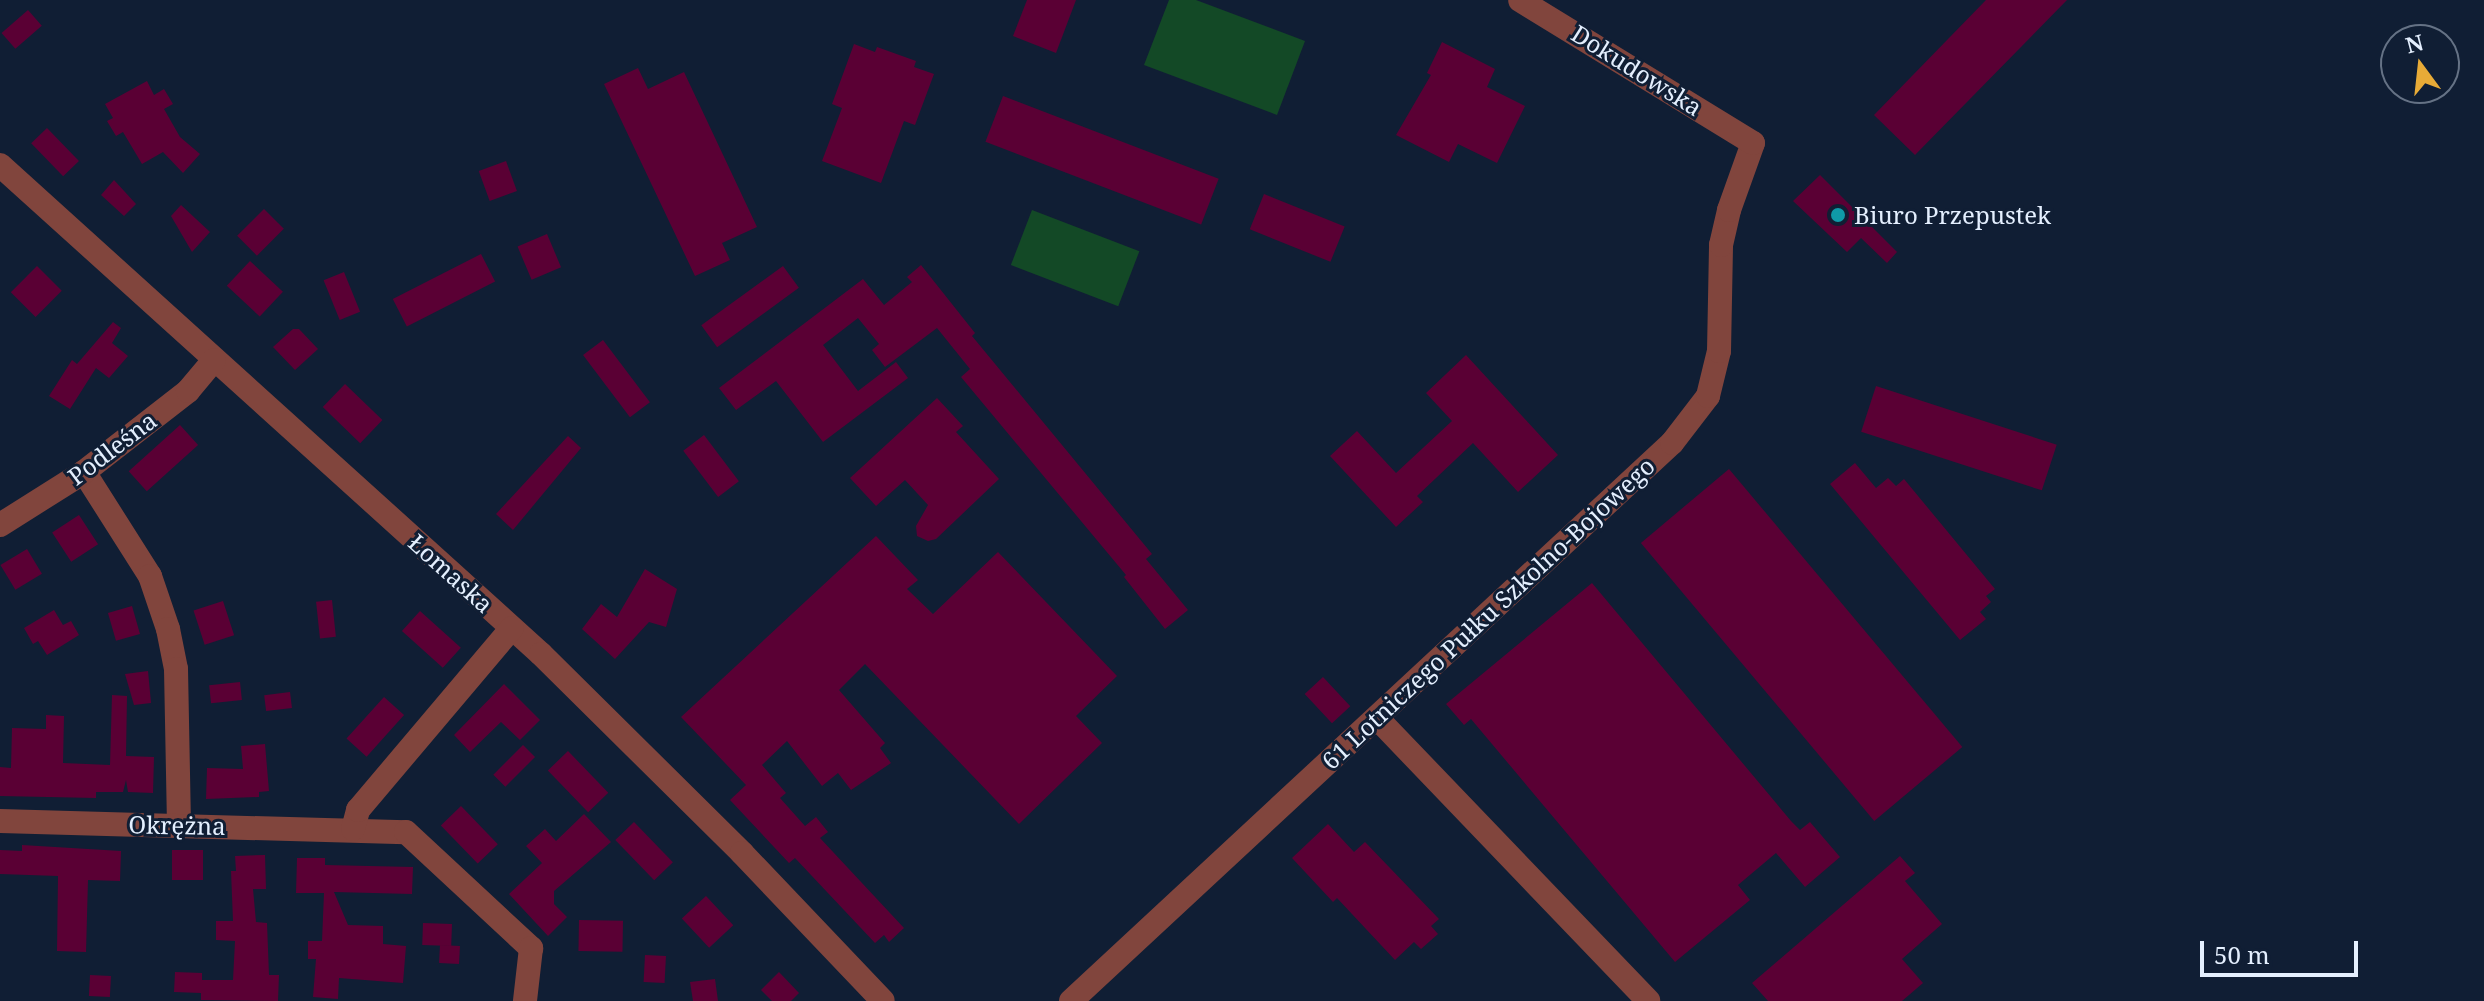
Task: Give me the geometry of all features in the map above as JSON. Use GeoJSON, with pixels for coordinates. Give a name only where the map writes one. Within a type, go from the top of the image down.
{"type":"FeatureCollection","features":[{"type":"Feature","properties":{"kind":"street","name":"Dokudowska"},"geometry":{"type":"LineString","coordinates":[[1520,0],[1753,143]]}},
{"type":"Feature","properties":{"kind":"street","name":"61 Lotniczego Pułku Szkolno-Bojowego"},"geometry":{"type":"LineString","coordinates":[[1071,1001],[1693,420],[1708,396],[1716,372],[1721,245],[1729,210],[1753,143]]}},
{"type":"Feature","properties":{"kind":"street","name":"Łomaska"},"geometry":{"type":"LineString","coordinates":[[0,165],[512,628],[742,853],[883,1001]]}},
{"type":"Feature","properties":{"kind":"street","name":"Podleśna"},"geometry":{"type":"LineString","coordinates":[[0,525],[84,472],[188,391],[214,360]]}},
{"type":"Feature","properties":{"kind":"street"},"geometry":{"type":"LineString","coordinates":[[84,472],[150,576],[168,629],[176,669],[179,824]]}},
{"type":"Feature","properties":{"kind":"street"},"geometry":{"type":"LineString","coordinates":[[353,829],[358,810],[512,628]]}},
{"type":"Feature","properties":{"kind":"street"},"geometry":{"type":"LineString","coordinates":[[1377,718],[1648,1001]]}},
{"type":"Feature","properties":{"kind":"street","name":"Okrężna"},"geometry":{"type":"LineString","coordinates":[[0,821],[406,832],[425,846],[531,948],[525,1001]]}},
{"type":"Feature","properties":{"kind":"green space"},"geometry":{"type":"Polygon","coordinates":[[[1169,0],[1196,0],[1305,41],[1277,115],[1144,65],[1169,0]]]}},
{"type":"Feature","properties":{"kind":"green space"},"geometry":{"type":"Polygon","coordinates":[[[1032,210],[1139,251],[1118,306],[1011,265],[1032,210]]]}},
{"type":"Feature","properties":{"kind":"building"},"geometry":{"type":"Polygon","coordinates":[[[1027,0],[1076,0],[1056,53],[1013,36],[1027,0]]]}},
{"type":"Feature","properties":{"kind":"building"},"geometry":{"type":"Polygon","coordinates":[[[1986,0],[2067,0],[1915,155],[1874,115],[1986,0]]]}},
{"type":"Feature","properties":{"kind":"building"},"geometry":{"type":"Polygon","coordinates":[[[28,10],[42,26],[15,49],[2,33],[28,10]]]}},
{"type":"Feature","properties":{"kind":"building"},"geometry":{"type":"Polygon","coordinates":[[[1442,42],[1495,69],[1487,87],[1525,106],[1497,163],[1458,144],[1449,162],[1396,135],[1431,75],[1427,73],[1442,42]]]}},
{"type":"Feature","properties":{"kind":"building"},"geometry":{"type":"Polygon","coordinates":[[[854,44],[875,52],[877,47],[916,61],[914,67],[934,74],[915,125],[904,121],[881,183],[822,161],[842,108],[832,104],[854,44]]]}},
{"type":"Feature","properties":{"kind":"building"},"geometry":{"type":"Polygon","coordinates":[[[638,68],[648,89],[684,72],[757,227],[722,243],[730,260],[695,276],[604,84],[638,68]]]}},
{"type":"Feature","properties":{"kind":"building"},"geometry":{"type":"Polygon","coordinates":[[[147,81],[154,95],[164,89],[173,104],[164,109],[180,137],[200,154],[183,173],[163,152],[142,164],[123,132],[116,136],[107,121],[113,118],[105,104],[147,81]]]}},
{"type":"Feature","properties":{"kind":"building"},"geometry":{"type":"Polygon","coordinates":[[[1003,96],[1219,179],[1201,225],[985,142],[1003,96]]]}},
{"type":"Feature","properties":{"kind":"building"},"geometry":{"type":"Polygon","coordinates":[[[47,128],[79,161],[63,176],[31,143],[47,128]]]}},
{"type":"Feature","properties":{"kind":"building"},"geometry":{"type":"Polygon","coordinates":[[[506,161],[517,191],[490,201],[479,171],[506,161]]]}},
{"type":"Feature","properties":{"kind":"building","name":"Biuro Przepustek"},"geometry":{"type":"Polygon","coordinates":[[[1820,175],[1897,252],[1887,263],[1861,238],[1847,252],[1793,201],[1820,175]]]}},
{"type":"Feature","properties":{"kind":"building"},"geometry":{"type":"Polygon","coordinates":[[[114,180],[136,204],[124,216],[101,195],[114,180]]]}},
{"type":"Feature","properties":{"kind":"building"},"geometry":{"type":"Polygon","coordinates":[[[1264,194],[1345,227],[1330,262],[1250,229],[1264,194]]]}},
{"type":"Feature","properties":{"kind":"building"},"geometry":{"type":"Polygon","coordinates":[[[181,205],[210,232],[192,252],[171,216],[181,205]]]}},
{"type":"Feature","properties":{"kind":"building"},"geometry":{"type":"Polygon","coordinates":[[[264,209],[284,229],[257,256],[237,236],[264,209]]]}},
{"type":"Feature","properties":{"kind":"building"},"geometry":{"type":"Polygon","coordinates":[[[547,234],[561,267],[532,280],[518,247],[547,234]]]}},
{"type":"Feature","properties":{"kind":"building"},"geometry":{"type":"Polygon","coordinates":[[[481,254],[495,282],[407,327],[393,299],[481,254]]]}},
{"type":"Feature","properties":{"kind":"building"},"geometry":{"type":"Polygon","coordinates":[[[250,261],[283,292],[260,317],[227,286],[250,261]]]}},
{"type":"Feature","properties":{"kind":"building"},"geometry":{"type":"Polygon","coordinates":[[[921,265],[975,333],[972,336],[1152,554],[1146,559],[1188,610],[1165,629],[1124,577],[1126,575],[961,377],[970,369],[937,328],[885,367],[872,350],[879,344],[858,318],[823,345],[858,391],[896,362],[908,378],[823,442],[776,381],[736,410],[719,388],[863,279],[884,305],[912,282],[907,277],[921,265]]]}},
{"type":"Feature","properties":{"kind":"building"},"geometry":{"type":"Polygon","coordinates":[[[37,266],[62,291],[36,317],[11,292],[37,266]]]}},
{"type":"Feature","properties":{"kind":"building"},"geometry":{"type":"Polygon","coordinates":[[[783,266],[799,288],[717,347],[701,325],[783,266]]]}},
{"type":"Feature","properties":{"kind":"building"},"geometry":{"type":"Polygon","coordinates":[[[344,272],[360,312],[340,320],[324,280],[344,272]]]}},
{"type":"Feature","properties":{"kind":"building"},"geometry":{"type":"Polygon","coordinates":[[[113,322],[121,328],[112,343],[128,356],[109,378],[96,368],[70,409],[49,396],[72,360],[77,364],[113,322]]]}},
{"type":"Feature","properties":{"kind":"building"},"geometry":{"type":"Polygon","coordinates":[[[293,329],[299,329],[318,349],[295,370],[273,347],[293,329]]]}},
{"type":"Feature","properties":{"kind":"building"},"geometry":{"type":"Polygon","coordinates":[[[603,340],[650,402],[630,417],[583,355],[603,340]]]}},
{"type":"Feature","properties":{"kind":"building"},"geometry":{"type":"Polygon","coordinates":[[[1466,355],[1558,455],[1518,492],[1473,443],[1417,496],[1423,502],[1396,527],[1330,456],[1357,431],[1396,473],[1452,421],[1426,393],[1466,355]]]}},
{"type":"Feature","properties":{"kind":"building"},"geometry":{"type":"Polygon","coordinates":[[[345,384],[382,420],[360,443],[323,407],[345,384]]]}},
{"type":"Feature","properties":{"kind":"building"},"geometry":{"type":"Polygon","coordinates":[[[1876,386],[2057,445],[2042,490],[1861,432],[1876,386]]]}},
{"type":"Feature","properties":{"kind":"building"},"geometry":{"type":"Polygon","coordinates":[[[937,398],[963,426],[956,432],[999,479],[936,539],[928,541],[917,536],[916,526],[928,505],[905,480],[876,506],[850,478],[937,398]]]}},
{"type":"Feature","properties":{"kind":"building"},"geometry":{"type":"Polygon","coordinates":[[[180,425],[198,445],[147,491],[129,471],[180,425]]]}},
{"type":"Feature","properties":{"kind":"building"},"geometry":{"type":"Polygon","coordinates":[[[704,435],[739,481],[718,497],[683,451],[704,435]]]}},
{"type":"Feature","properties":{"kind":"building"},"geometry":{"type":"Polygon","coordinates":[[[568,436],[581,448],[513,530],[496,514],[568,436]]]}},
{"type":"Feature","properties":{"kind":"building"},"geometry":{"type":"Polygon","coordinates":[[[1855,463],[1876,488],[1888,478],[1896,486],[1904,479],[1995,589],[1986,596],[1991,602],[1980,612],[1986,619],[1960,640],[1830,484],[1855,463]]]}},
{"type":"Feature","properties":{"kind":"building"},"geometry":{"type":"Polygon","coordinates":[[[1729,469],[1962,747],[1874,821],[1641,543],[1729,469]]]}},
{"type":"Feature","properties":{"kind":"building"},"geometry":{"type":"Polygon","coordinates":[[[79,515],[98,544],[71,562],[52,532],[79,515]]]}},
{"type":"Feature","properties":{"kind":"building"},"geometry":{"type":"Polygon","coordinates":[[[876,536],[918,580],[907,589],[933,614],[998,552],[1117,676],[1076,716],[1102,743],[1019,824],[865,664],[839,690],[885,743],[880,748],[891,763],[851,790],[838,773],[822,786],[787,741],[762,765],[786,793],[780,798],[805,826],[816,817],[828,832],[820,838],[904,928],[889,942],[884,935],[875,943],[795,858],[789,863],[730,800],[746,785],[681,717],[876,536]]]}},
{"type":"Feature","properties":{"kind":"building"},"geometry":{"type":"Polygon","coordinates":[[[27,549],[42,574],[15,590],[0,565],[27,549]]]}},
{"type":"Feature","properties":{"kind":"building"},"geometry":{"type":"Polygon","coordinates":[[[645,569],[677,589],[666,627],[649,622],[615,659],[582,629],[601,604],[617,617],[645,569]]]}},
{"type":"Feature","properties":{"kind":"building"},"geometry":{"type":"Polygon","coordinates":[[[1592,583],[1791,821],[1800,830],[1810,822],[1840,857],[1805,887],[1776,853],[1738,885],[1750,900],[1675,962],[1471,719],[1464,725],[1446,704],[1592,583]]]}},
{"type":"Feature","properties":{"kind":"building"},"geometry":{"type":"Polygon","coordinates":[[[332,600],[336,637],[320,638],[316,602],[332,600]]]}},
{"type":"Feature","properties":{"kind":"building"},"geometry":{"type":"Polygon","coordinates":[[[223,601],[234,635],[205,645],[194,611],[223,601]]]}},
{"type":"Feature","properties":{"kind":"building"},"geometry":{"type":"Polygon","coordinates":[[[132,606],[140,634],[116,641],[108,613],[132,606]]]}},
{"type":"Feature","properties":{"kind":"building"},"geometry":{"type":"Polygon","coordinates":[[[54,610],[63,625],[71,621],[79,635],[47,655],[38,641],[33,644],[24,628],[54,610]]]}},
{"type":"Feature","properties":{"kind":"building"},"geometry":{"type":"Polygon","coordinates":[[[420,611],[461,648],[443,668],[402,631],[420,611]]]}},
{"type":"Feature","properties":{"kind":"building"},"geometry":{"type":"Polygon","coordinates":[[[148,671],[151,703],[134,705],[125,674],[148,671]]]}},
{"type":"Feature","properties":{"kind":"building"},"geometry":{"type":"Polygon","coordinates":[[[1323,677],[1350,706],[1332,723],[1305,694],[1323,677]]]}},
{"type":"Feature","properties":{"kind":"building"},"geometry":{"type":"Polygon","coordinates":[[[240,682],[242,700],[211,703],[209,685],[240,682]]]}},
{"type":"Feature","properties":{"kind":"building"},"geometry":{"type":"Polygon","coordinates":[[[504,684],[540,720],[520,740],[501,722],[470,752],[454,735],[504,684]]]}},
{"type":"Feature","properties":{"kind":"building"},"geometry":{"type":"Polygon","coordinates":[[[290,692],[292,708],[266,711],[264,695],[290,692]]]}},
{"type":"Feature","properties":{"kind":"building"},"geometry":{"type":"Polygon","coordinates":[[[112,695],[127,696],[126,756],[154,757],[153,793],[128,792],[126,780],[123,792],[96,792],[96,798],[0,796],[0,767],[11,768],[12,728],[46,729],[46,715],[64,716],[63,763],[110,765],[112,695]]]}},
{"type":"Feature","properties":{"kind":"building"},"geometry":{"type":"Polygon","coordinates":[[[384,697],[404,715],[367,757],[347,739],[384,697]]]}},
{"type":"Feature","properties":{"kind":"building"},"geometry":{"type":"Polygon","coordinates":[[[265,744],[269,791],[259,792],[259,797],[206,799],[207,768],[243,769],[241,746],[265,744]]]}},
{"type":"Feature","properties":{"kind":"building"},"geometry":{"type":"Polygon","coordinates":[[[523,745],[535,757],[505,787],[493,775],[523,745]]]}},
{"type":"Feature","properties":{"kind":"building"},"geometry":{"type":"Polygon","coordinates":[[[568,751],[608,793],[588,812],[548,770],[568,751]]]}},
{"type":"Feature","properties":{"kind":"building"},"geometry":{"type":"Polygon","coordinates":[[[461,806],[498,844],[478,864],[441,825],[461,806]]]}},
{"type":"Feature","properties":{"kind":"building"},"geometry":{"type":"Polygon","coordinates":[[[584,814],[611,842],[554,891],[554,904],[567,917],[548,936],[509,894],[542,863],[526,846],[545,829],[556,841],[584,814]]]}},
{"type":"Feature","properties":{"kind":"building"},"geometry":{"type":"Polygon","coordinates":[[[634,822],[673,862],[654,880],[615,840],[634,822]]]}},
{"type":"Feature","properties":{"kind":"building"},"geometry":{"type":"Polygon","coordinates":[[[1328,824],[1354,852],[1365,842],[1439,919],[1431,926],[1438,934],[1421,949],[1414,942],[1395,960],[1337,898],[1333,902],[1292,858],[1328,824]]]}},
{"type":"Feature","properties":{"kind":"building"},"geometry":{"type":"Polygon","coordinates":[[[22,845],[121,851],[120,881],[88,880],[86,952],[57,951],[58,876],[0,874],[0,850],[22,851],[22,845]]]}},
{"type":"Feature","properties":{"kind":"building"},"geometry":{"type":"Polygon","coordinates":[[[172,850],[203,850],[203,880],[172,880],[172,850]]]}},
{"type":"Feature","properties":{"kind":"building"},"geometry":{"type":"Polygon","coordinates":[[[265,855],[266,889],[253,889],[256,922],[267,923],[269,975],[279,975],[278,1001],[201,1000],[201,993],[174,992],[175,972],[202,973],[202,980],[233,980],[235,941],[216,940],[216,921],[233,921],[231,871],[236,871],[235,856],[265,855]]]}},
{"type":"Feature","properties":{"kind":"building"},"geometry":{"type":"Polygon","coordinates":[[[1900,856],[1915,873],[1905,881],[1942,924],[1902,959],[1923,983],[1902,1001],[1768,1001],[1752,983],[1900,856]]]}},
{"type":"Feature","properties":{"kind":"building"},"geometry":{"type":"Polygon","coordinates":[[[297,858],[325,858],[325,865],[413,867],[412,894],[334,892],[348,925],[383,926],[383,944],[406,946],[403,983],[339,978],[338,999],[313,997],[316,959],[308,959],[308,941],[322,941],[324,893],[296,893],[297,858]]]}},
{"type":"Feature","properties":{"kind":"building"},"geometry":{"type":"Polygon","coordinates":[[[706,896],[733,925],[709,948],[682,919],[706,896]]]}},
{"type":"Feature","properties":{"kind":"building"},"geometry":{"type":"Polygon","coordinates":[[[579,920],[623,921],[622,952],[578,951],[579,920]]]}},
{"type":"Feature","properties":{"kind":"building"},"geometry":{"type":"Polygon","coordinates":[[[423,923],[452,924],[451,946],[422,945],[423,923]]]}},
{"type":"Feature","properties":{"kind":"building"},"geometry":{"type":"Polygon","coordinates":[[[440,945],[460,946],[459,964],[439,963],[440,945]]]}},
{"type":"Feature","properties":{"kind":"building"},"geometry":{"type":"Polygon","coordinates":[[[645,955],[666,956],[665,983],[644,982],[645,955]]]}},
{"type":"Feature","properties":{"kind":"building"},"geometry":{"type":"Polygon","coordinates":[[[779,972],[799,993],[791,1001],[772,1001],[761,990],[779,972]]]}},
{"type":"Feature","properties":{"kind":"building"},"geometry":{"type":"Polygon","coordinates":[[[90,975],[111,976],[110,997],[89,996],[90,975]]]}},
{"type":"Feature","properties":{"kind":"building"},"geometry":{"type":"Polygon","coordinates":[[[715,979],[718,1001],[693,1001],[690,982],[715,979]]]}},
{"type":"Feature","properties":{"kind":"place","name":"Biuro Przepustek"},"geometry":{"type":"Point","coordinates":[1838,215]}}]}
